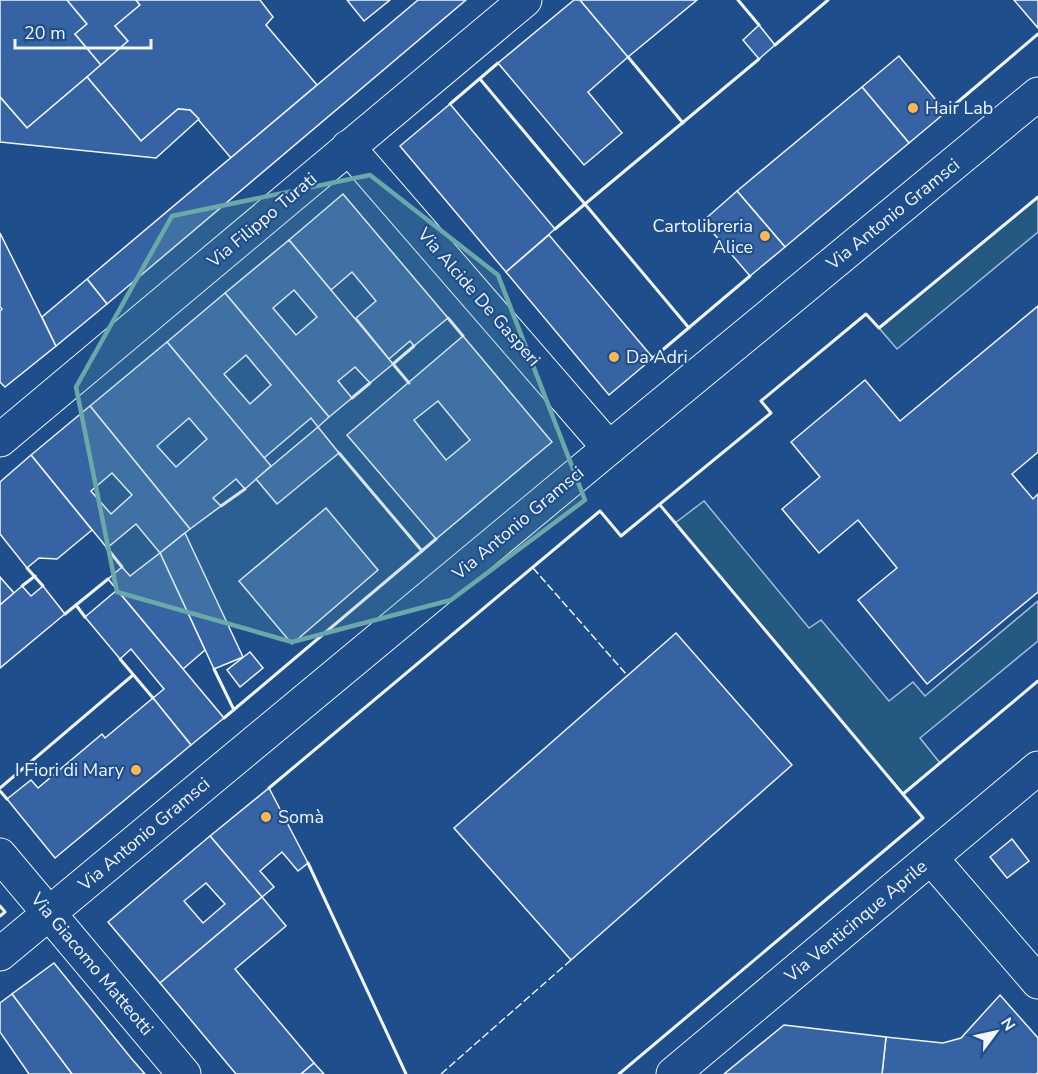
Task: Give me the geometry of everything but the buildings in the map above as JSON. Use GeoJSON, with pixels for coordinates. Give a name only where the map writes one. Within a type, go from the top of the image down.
{"type":"FeatureCollection","features":[{"type":"Feature","properties":{"kind":"street","name":"Via Filippo Turati"},"geometry":{"type":"LineString","coordinates":[[0,440],[525,0]]}},
{"type":"Feature","properties":{"kind":"street","name":"Via Antonio Gramsci"},"geometry":{"type":"LineString","coordinates":[[0,954],[1038,94]]}},
{"type":"Feature","properties":{"kind":"street","name":"Via Alcide De Gasperi"},"geometry":{"type":"LineString","coordinates":[[348,147],[609,448]]}},
{"type":"Feature","properties":{"kind":"street","name":"Via Venticinque Aprile"},"geometry":{"type":"LineString","coordinates":[[673,1074],[1038,768]]}},
{"type":"Feature","properties":{"kind":"street","name":"Via Giacomo Matteotti"},"geometry":{"type":"LineString","coordinates":[[0,855],[184,1074]]}},
{"type":"Feature","properties":{"kind":"street"},"geometry":{"type":"LineString","coordinates":[[931,858],[1038,982]]}},
{"type":"Feature","properties":{"kind":"highlighted area"},"geometry":{"type":"Polygon","coordinates":[[[370,175],[498,275],[585,500],[451,600],[292,642],[117,592],[76,387],[172,216],[370,175]]]}},
{"type":"Feature","properties":{"kind":"shaded area"},"geometry":{"type":"Polygon","coordinates":[[[1038,197],[1038,232],[897,349],[879,328],[1038,197]]]}},
{"type":"Feature","properties":{"kind":"shaded area"},"geometry":{"type":"Polygon","coordinates":[[[704,501],[809,628],[821,620],[889,701],[913,682],[925,696],[1038,601],[1038,641],[920,738],[940,763],[903,794],[675,523],[704,501]]]}},
{"type":"Feature","properties":{"kind":"fence"},"geometry":{"type":"LineString","coordinates":[[533,568],[627,675]]}},
{"type":"Feature","properties":{"kind":"fence"},"geometry":{"type":"LineString","coordinates":[[441,1074],[571,960]]}},
{"type":"Feature","properties":{"kind":"wall"},"geometry":{"type":"LineString","coordinates":[[738,0],[759,25]]}},
{"type":"Feature","properties":{"kind":"wall"},"geometry":{"type":"LineString","coordinates":[[775,45],[828,0]]}},
{"type":"Feature","properties":{"kind":"wall"},"geometry":{"type":"LineString","coordinates":[[946,112],[1038,34]]}},
{"type":"Feature","properties":{"kind":"wall"},"geometry":{"type":"LineString","coordinates":[[628,57],[683,123]]}},
{"type":"Feature","properties":{"kind":"wall"},"geometry":{"type":"LineString","coordinates":[[555,229],[759,59]]}},
{"type":"Feature","properties":{"kind":"wall"},"geometry":{"type":"LineString","coordinates":[[450,104],[498,63]]}},
{"type":"Feature","properties":{"kind":"wall"},"geometry":{"type":"LineString","coordinates":[[480,79],[689,328]]}},
{"type":"Feature","properties":{"kind":"wall"},"geometry":{"type":"LineString","coordinates":[[269,788],[600,511],[621,536],[771,413],[761,401],[866,314],[879,328],[1038,197]]}},
{"type":"Feature","properties":{"kind":"wall"},"geometry":{"type":"LineString","coordinates":[[653,358],[750,276]]}},
{"type":"Feature","properties":{"kind":"wall"},"geometry":{"type":"LineString","coordinates":[[448,318],[463,336]]}},
{"type":"Feature","properties":{"kind":"wall"},"geometry":{"type":"LineString","coordinates":[[409,383],[393,364],[414,346]]}},
{"type":"Feature","properties":{"kind":"wall"},"geometry":{"type":"LineString","coordinates":[[352,398],[370,383]]}},
{"type":"Feature","properties":{"kind":"wall"},"geometry":{"type":"LineString","coordinates":[[339,453],[422,551]]}},
{"type":"Feature","properties":{"kind":"wall"},"geometry":{"type":"LineString","coordinates":[[221,506],[245,489]]}},
{"type":"Feature","properties":{"kind":"wall"},"geometry":{"type":"LineString","coordinates":[[619,1074],[923,818],[660,505]]}},
{"type":"Feature","properties":{"kind":"wall"},"geometry":{"type":"LineString","coordinates":[[224,718],[436,539]]}},
{"type":"Feature","properties":{"kind":"wall"},"geometry":{"type":"LineString","coordinates":[[107,548],[122,567]]}},
{"type":"Feature","properties":{"kind":"wall"},"geometry":{"type":"LineString","coordinates":[[27,568],[43,586]]}},
{"type":"Feature","properties":{"kind":"wall"},"geometry":{"type":"LineString","coordinates":[[22,586],[35,576]]}},
{"type":"Feature","properties":{"kind":"wall"},"geometry":{"type":"LineString","coordinates":[[65,614],[108,579]]}},
{"type":"Feature","properties":{"kind":"wall"},"geometry":{"type":"LineString","coordinates":[[76,605],[85,617]]}},
{"type":"Feature","properties":{"kind":"wall"},"geometry":{"type":"LineString","coordinates":[[120,659],[153,698]]}},
{"type":"Feature","properties":{"kind":"wall"},"geometry":{"type":"LineString","coordinates":[[214,669],[234,710]]}},
{"type":"Feature","properties":{"kind":"wall"},"geometry":{"type":"LineString","coordinates":[[0,788],[133,675]]}},
{"type":"Feature","properties":{"kind":"wall"},"geometry":{"type":"LineString","coordinates":[[903,794],[1038,681]]}},
{"type":"Feature","properties":{"kind":"wall"},"geometry":{"type":"LineString","coordinates":[[0,791],[7,799]]}},
{"type":"Feature","properties":{"kind":"wall"},"geometry":{"type":"LineString","coordinates":[[308,863],[406,1074]]}},
{"type":"Feature","properties":{"kind":"wall"},"geometry":{"type":"LineString","coordinates":[[0,906],[5,912],[0,916]]}},
{"type":"Feature","properties":{"kind":"place","name":"Hair Lab"},"geometry":{"type":"Point","coordinates":[913,108]}},
{"type":"Feature","properties":{"kind":"place","name":"Cartolibreria Alice"},"geometry":{"type":"Point","coordinates":[765,236]}},
{"type":"Feature","properties":{"kind":"place","name":"Da Adri"},"geometry":{"type":"Point","coordinates":[614,357]}},
{"type":"Feature","properties":{"kind":"place","name":"I Fiori di Mary"},"geometry":{"type":"Point","coordinates":[136,770]}},
{"type":"Feature","properties":{"kind":"place","name":"Somà"},"geometry":{"type":"Point","coordinates":[266,817]}}]}
